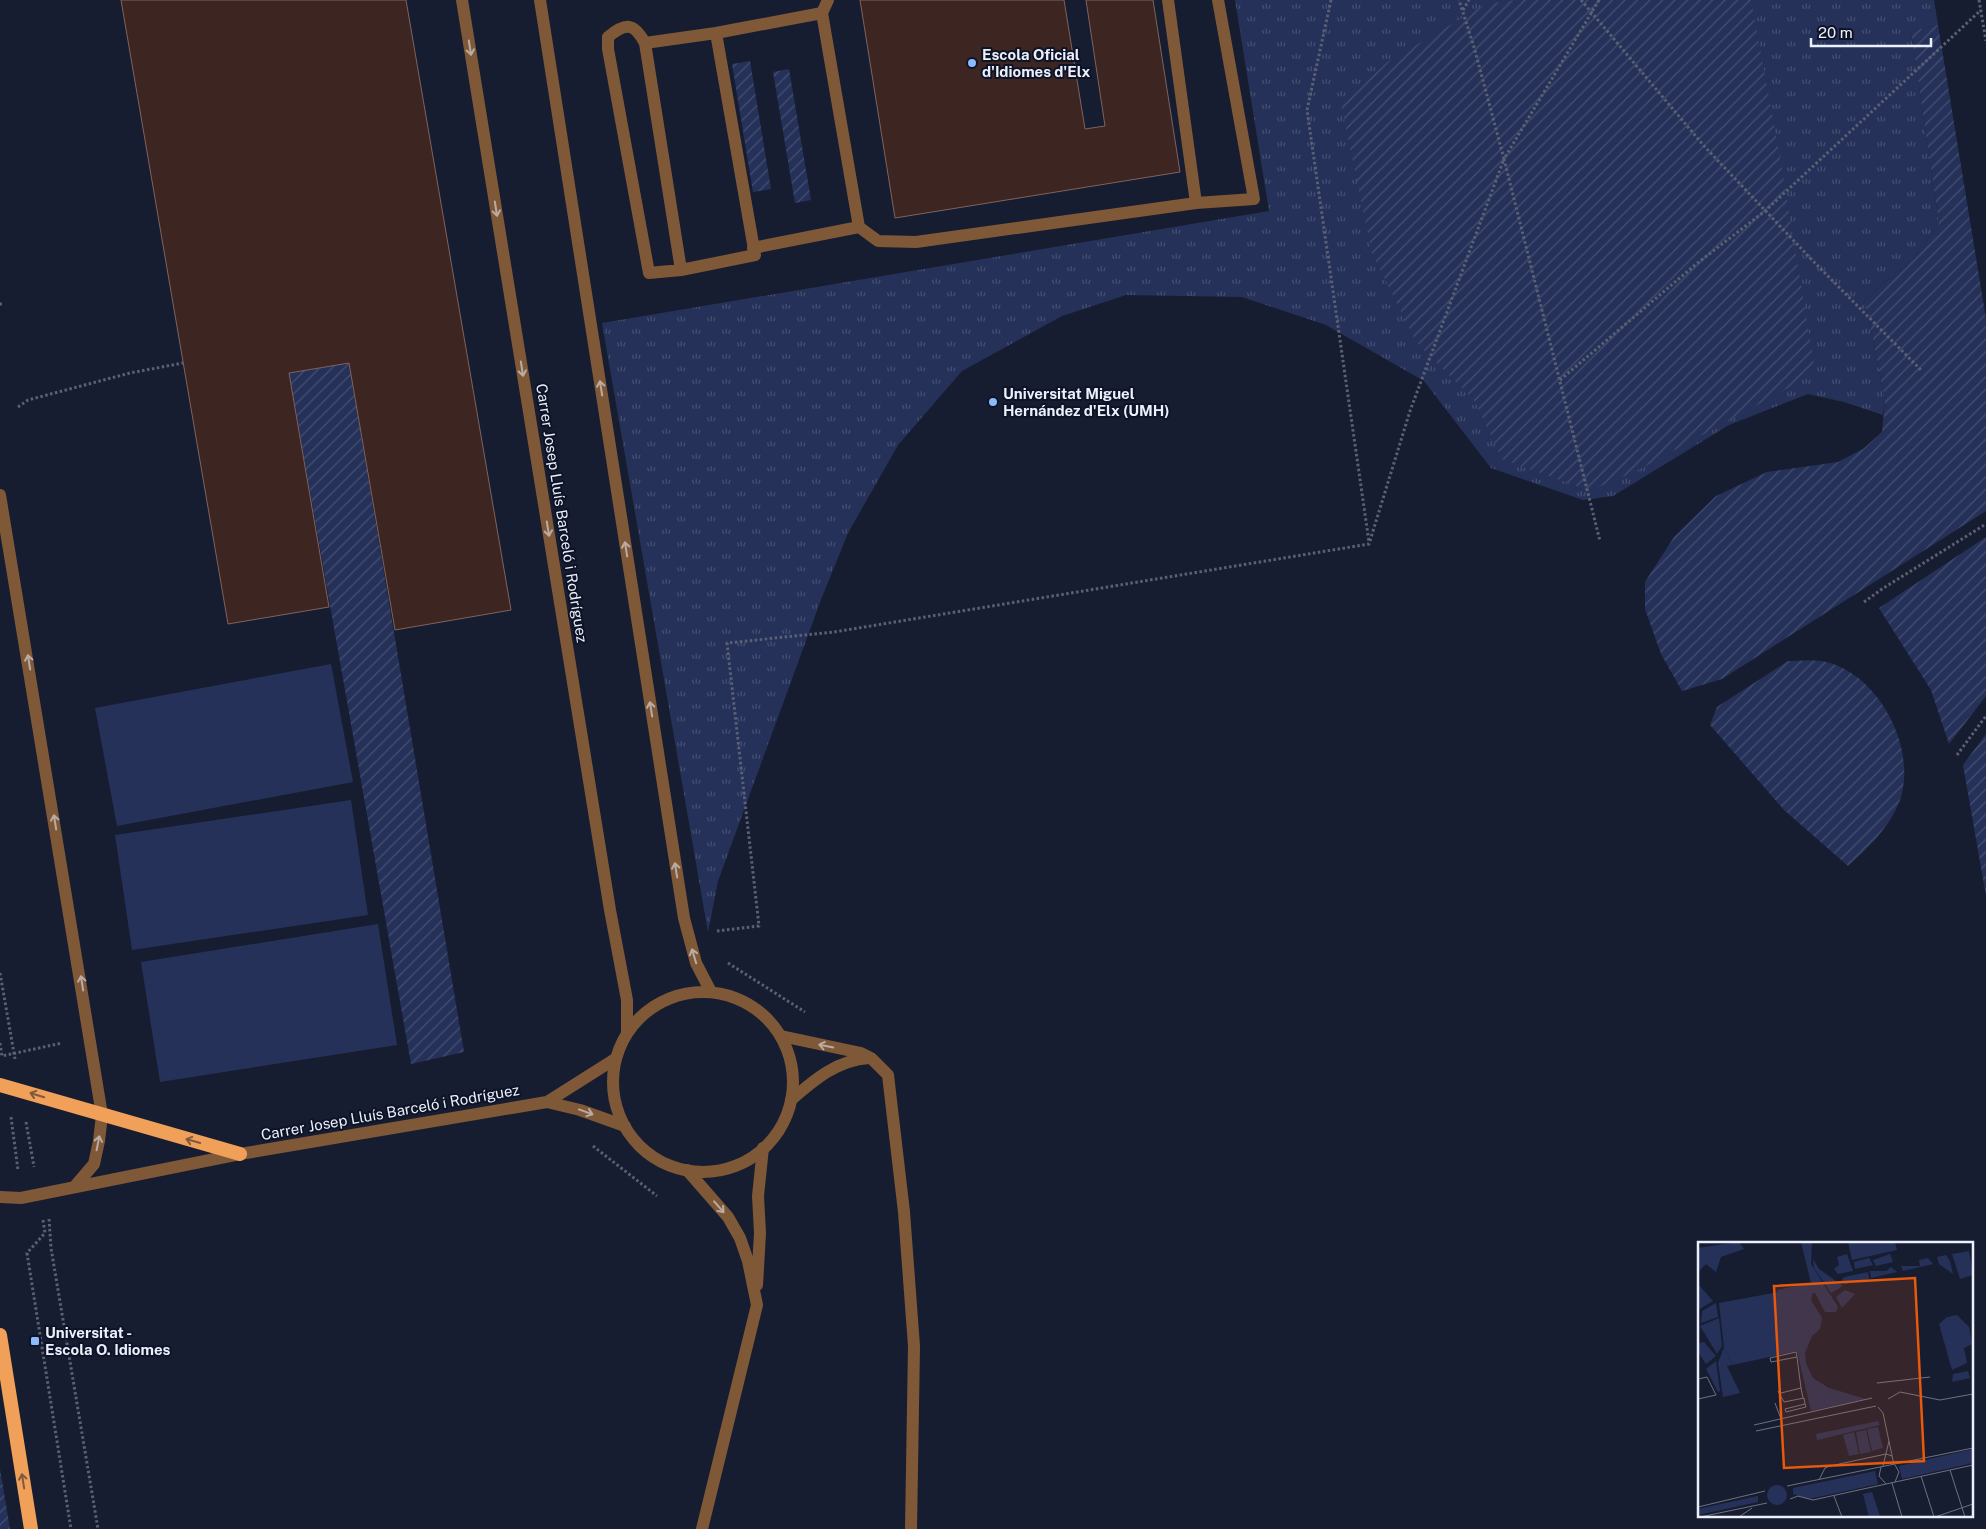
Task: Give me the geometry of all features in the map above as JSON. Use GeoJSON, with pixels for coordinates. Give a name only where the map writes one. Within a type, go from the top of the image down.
{"type":"FeatureCollection","features":[{"type":"Feature","properties":{"kind":"highway"},"geometry":{"type":"LineString","coordinates":[[0,1085],[240,1154]]}},
{"type":"Feature","properties":{"kind":"highway"},"geometry":{"type":"LineString","coordinates":[[0,1335],[31,1529]]}},
{"type":"Feature","properties":{"kind":"street","name":"Carrer Josep Lluís Barceló i Rodríguez"},"geometry":{"type":"LineString","coordinates":[[462,0],[605,881],[627,1000],[627,1032]]}},
{"type":"Feature","properties":{"kind":"street"},"geometry":{"type":"LineString","coordinates":[[541,0],[684,918],[696,963],[710,992]]}},
{"type":"Feature","properties":{"kind":"street"},"geometry":{"type":"LineString","coordinates":[[828,0],[822,13],[859,227],[878,241],[916,242],[1196,203],[1254,200],[1218,0]]}},
{"type":"Feature","properties":{"kind":"street"},"geometry":{"type":"LineString","coordinates":[[1168,0],[1196,203]]}},
{"type":"Feature","properties":{"kind":"street"},"geometry":{"type":"LineString","coordinates":[[645,43],[716,33],[822,13]]}},
{"type":"Feature","properties":{"kind":"street"},"geometry":{"type":"LineString","coordinates":[[681,270],[645,43],[638,30],[629,26],[620,28],[608,37],[608,49],[648,273],[681,270],[755,255],[716,33]]}},
{"type":"Feature","properties":{"kind":"street"},"geometry":{"type":"LineString","coordinates":[[754,248],[859,227]]}},
{"type":"Feature","properties":{"kind":"street"},"geometry":{"type":"LineString","coordinates":[[0,495],[102,1115],[100,1141],[94,1164],[76,1185]]}},
{"type":"Feature","properties":{"kind":"street","name":"Carrer Josep Lluís Barceló i Rodríguez"},"geometry":{"type":"LineString","coordinates":[[702,991],[710,992],[731,995],[758,1009],[781,1036],[790,1058],[793,1087],[788,1114],[775,1138],[754,1156],[730,1168],[704,1172],[677,1169],[652,1157],[632,1138],[618,1115],[612,1089],[615,1059],[627,1032],[647,1010],[673,996],[702,991]]}},
{"type":"Feature","properties":{"kind":"street"},"geometry":{"type":"LineString","coordinates":[[781,1036],[861,1054],[871,1058],[888,1075],[904,1212],[914,1346],[911,1529]]}},
{"type":"Feature","properties":{"kind":"street"},"geometry":{"type":"LineString","coordinates":[[791,1100],[818,1076],[843,1064],[871,1058]]}},
{"type":"Feature","properties":{"kind":"street"},"geometry":{"type":"LineString","coordinates":[[547,1102],[615,1059]]}},
{"type":"Feature","properties":{"kind":"street","name":"Carrer Josep Lluís Barceló i Rodríguez"},"geometry":{"type":"LineString","coordinates":[[0,1197],[22,1198],[76,1185],[240,1154],[547,1102]]}},
{"type":"Feature","properties":{"kind":"street"},"geometry":{"type":"LineString","coordinates":[[547,1102],[580,1110],[625,1126]]}},
{"type":"Feature","properties":{"kind":"street"},"geometry":{"type":"LineString","coordinates":[[702,1529],[754,1321],[760,1233],[758,1196],[764,1148]]}},
{"type":"Feature","properties":{"kind":"street"},"geometry":{"type":"LineString","coordinates":[[687,1170],[728,1217],[740,1238],[748,1261],[756,1305]]}},
{"type":"Feature","properties":{"kind":"path"},"geometry":{"type":"LineString","coordinates":[[1331,0],[1308,110],[1369,544]]}},
{"type":"Feature","properties":{"kind":"path"},"geometry":{"type":"LineString","coordinates":[[1459,0],[1474,47],[1504,159],[1600,541]]}},
{"type":"Feature","properties":{"kind":"path"},"geometry":{"type":"LineString","coordinates":[[1462,10],[1469,0]]}},
{"type":"Feature","properties":{"kind":"path"},"geometry":{"type":"LineString","coordinates":[[1581,0],[1704,146],[1921,370]]}},
{"type":"Feature","properties":{"kind":"path"},"geometry":{"type":"LineString","coordinates":[[1369,544],[1410,411],[1504,159],[1599,0]]}},
{"type":"Feature","properties":{"kind":"path"},"geometry":{"type":"LineString","coordinates":[[1979,0],[1986,41]]}},
{"type":"Feature","properties":{"kind":"path"},"geometry":{"type":"LineString","coordinates":[[1560,380],[1695,265],[1765,211],[1981,10]]}},
{"type":"Feature","properties":{"kind":"path"},"geometry":{"type":"LineString","coordinates":[[18,406],[28,400],[130,373],[184,363]]}},
{"type":"Feature","properties":{"kind":"path"},"geometry":{"type":"LineString","coordinates":[[1864,602],[1986,524]]}},
{"type":"Feature","properties":{"kind":"path"},"geometry":{"type":"LineString","coordinates":[[708,932],[758,926],[728,643],[843,630],[1369,544]]}},
{"type":"Feature","properties":{"kind":"path"},"geometry":{"type":"LineString","coordinates":[[1957,755],[1986,716]]}},
{"type":"Feature","properties":{"kind":"path"},"geometry":{"type":"LineString","coordinates":[[726,961],[806,1012]]}},
{"type":"Feature","properties":{"kind":"path"},"geometry":{"type":"LineString","coordinates":[[0,973],[45,1233],[26,1253],[71,1529]]}},
{"type":"Feature","properties":{"kind":"path"},"geometry":{"type":"LineString","coordinates":[[11,1116],[22,1198]]}},
{"type":"Feature","properties":{"kind":"path"},"geometry":{"type":"LineString","coordinates":[[51,1248],[98,1529]]}},
{"type":"Feature","properties":{"kind":"green space"},"geometry":{"type":"Polygon","coordinates":[[[1235,0],[1934,0],[1938,25],[1911,31],[1939,224],[1914,258],[1865,299],[1885,400],[1883,415],[1844,402],[1808,394],[1729,425],[1613,496],[1583,500],[1491,468],[1424,381],[1326,325],[1242,297],[1126,295],[1062,316],[962,371],[898,445],[848,533],[822,597],[718,881],[708,932],[602,323],[1269,211],[1235,0]]]}},
{"type":"Feature","properties":{"kind":"green space"},"geometry":{"type":"Polygon","coordinates":[[[1516,0],[1751,0],[1781,163],[1815,370],[1788,388],[1642,468],[1590,491],[1502,459],[1474,400],[1416,342],[1372,253],[1341,104],[1386,63],[1486,4],[1516,0]]]}},
{"type":"Feature","properties":{"kind":"green space"},"geometry":{"type":"Polygon","coordinates":[[[1938,25],[1986,319],[1986,511],[1722,679],[1682,691],[1661,654],[1645,609],[1645,582],[1674,537],[1716,496],[1767,472],[1838,462],[1863,449],[1882,432],[1885,400],[1865,299],[1914,258],[1939,224],[1911,31],[1938,25]]]}},
{"type":"Feature","properties":{"kind":"green space"},"geometry":{"type":"Polygon","coordinates":[[[750,61],[771,189],[753,192],[732,64],[750,61]]]}},
{"type":"Feature","properties":{"kind":"green space"},"geometry":{"type":"Polygon","coordinates":[[[789,69],[811,200],[795,203],[773,72],[789,69]]]}},
{"type":"Feature","properties":{"kind":"green space"},"geometry":{"type":"Polygon","coordinates":[[[349,363],[464,1052],[411,1064],[289,373],[349,363]]]}},
{"type":"Feature","properties":{"kind":"green space"},"geometry":{"type":"Polygon","coordinates":[[[1986,537],[1986,696],[1949,744],[1931,690],[1879,608],[1986,537]]]}},
{"type":"Feature","properties":{"kind":"green space"},"geometry":{"type":"Polygon","coordinates":[[[1788,661],[1825,662],[1848,671],[1865,684],[1879,700],[1890,718],[1899,739],[1904,780],[1896,810],[1871,844],[1848,866],[1784,810],[1710,725],[1717,707],[1788,661]]]}},
{"type":"Feature","properties":{"kind":"green space"},"geometry":{"type":"Polygon","coordinates":[[[331,664],[353,782],[117,826],[95,708],[331,664]]]}},
{"type":"Feature","properties":{"kind":"green space"},"geometry":{"type":"Polygon","coordinates":[[[1986,734],[1986,896],[1963,765],[1986,734]]]}},
{"type":"Feature","properties":{"kind":"green space"},"geometry":{"type":"Polygon","coordinates":[[[351,800],[368,915],[132,950],[115,835],[351,800]]]}},
{"type":"Feature","properties":{"kind":"green space"},"geometry":{"type":"Polygon","coordinates":[[[378,924],[397,1045],[160,1082],[141,962],[378,924]]]}},
{"type":"Feature","properties":{"kind":"green space"},"geometry":{"type":"Polygon","coordinates":[[[0,1469],[10,1529],[0,1529],[0,1469]]]}},
{"type":"Feature","properties":{"kind":"building"},"geometry":{"type":"Polygon","coordinates":[[[121,0],[406,0],[511,610],[395,630],[349,363],[289,373],[329,607],[228,624],[121,0]]]}},
{"type":"Feature","properties":{"kind":"building","name":"Escola Oficial d'Idiomes d'Elx"},"geometry":{"type":"Polygon","coordinates":[[[860,0],[1064,0],[1085,129],[1105,126],[1086,0],[1153,0],[1180,172],[895,218],[860,0]]]}},
{"type":"Feature","properties":{"kind":"place","name":"Escola Oficial d'Idiomes d'Elx"},"geometry":{"type":"Point","coordinates":[972,63]}},
{"type":"Feature","properties":{"kind":"place","name":"Universitat Miguel Hernández d'Elx (UMH)"},"geometry":{"type":"Point","coordinates":[993,402]}},
{"type":"Feature","properties":{"kind":"place","name":"Universitat - Escola O. Idiomes"},"geometry":{"type":"Point","coordinates":[35,1341]}}]}
